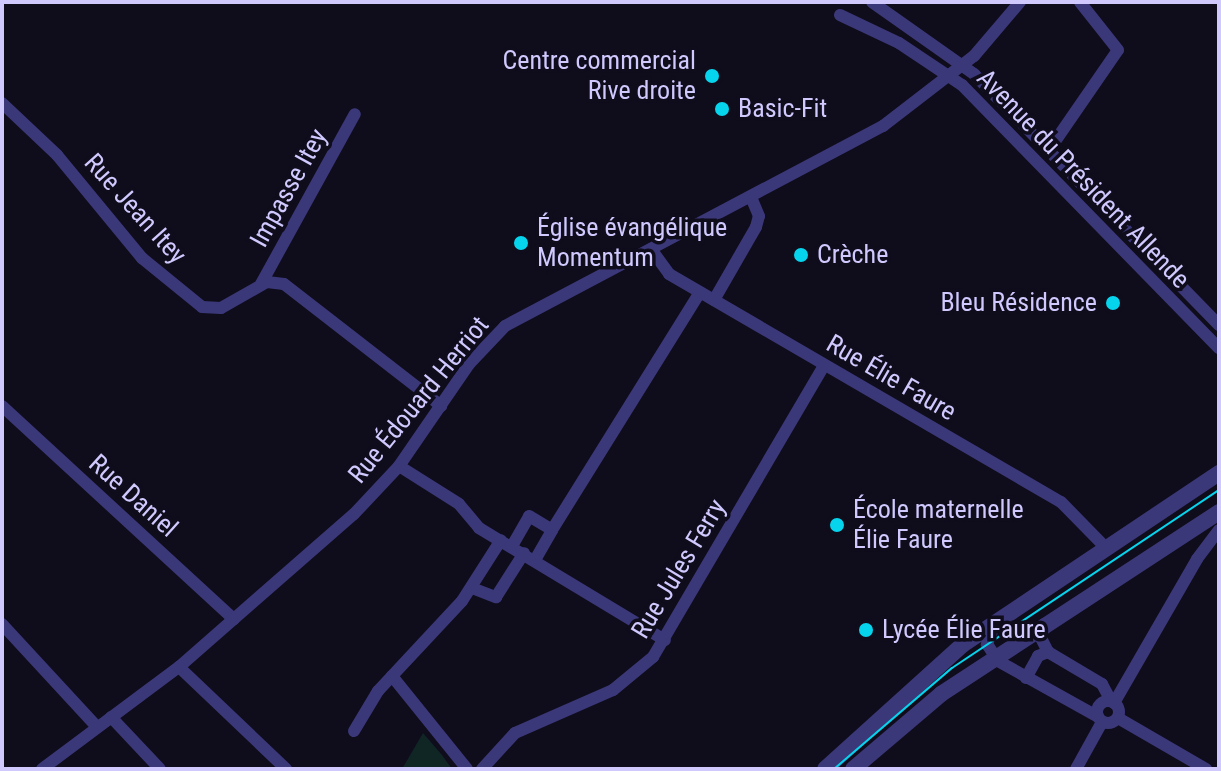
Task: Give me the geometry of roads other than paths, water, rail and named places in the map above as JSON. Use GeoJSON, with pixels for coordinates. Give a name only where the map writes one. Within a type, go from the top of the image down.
{"type":"FeatureCollection","features":[{"type":"Feature","properties":{"kind":"street","name":"Avenue du Président Allende"},"geometry":{"type":"LineString","coordinates":[[872,2],[963,64],[1219,325]]}},
{"type":"Feature","properties":{"kind":"street","name":"Rue Édouard Herriot"},"geometry":{"type":"LineString","coordinates":[[42,769],[179,667],[343,525],[399,466],[475,357],[505,326],[883,126],[963,64],[1020,2]]}},
{"type":"Feature","properties":{"kind":"street"},"geometry":{"type":"LineString","coordinates":[[1049,150],[1118,50],[1080,2]]}},
{"type":"Feature","properties":{"kind":"street","name":"Avenue du Président Allende"},"geometry":{"type":"LineString","coordinates":[[840,15],[876,30],[949,75],[1219,348]]}},
{"type":"Feature","properties":{"kind":"street","name":"Rue Jean Itey"},"geometry":{"type":"LineString","coordinates":[[2,103],[57,155],[142,258],[202,307],[221,308],[261,284]]}},
{"type":"Feature","properties":{"kind":"street","name":"Impasse Itey"},"geometry":{"type":"LineString","coordinates":[[261,284],[355,114]]}},
{"type":"Feature","properties":{"kind":"street"},"geometry":{"type":"LineString","coordinates":[[714,300],[756,227],[759,216],[751,197]]}},
{"type":"Feature","properties":{"kind":"street","name":"Rue Élie Faure"},"geometry":{"type":"LineString","coordinates":[[651,249],[669,274],[1061,502],[1107,549]]}},
{"type":"Feature","properties":{"kind":"street"},"geometry":{"type":"LineString","coordinates":[[261,284],[274,282],[290,287],[441,406]]}},
{"type":"Feature","properties":{"kind":"street"},"geometry":{"type":"LineString","coordinates":[[472,588],[490,597],[500,595],[552,530],[658,365],[700,292]]}},
{"type":"Feature","properties":{"kind":"street","name":"Rue Jules Ferry"},"geometry":{"type":"LineString","coordinates":[[482,769],[515,733],[634,676],[665,640],[824,365]]}},
{"type":"Feature","properties":{"kind":"street","name":"Rue Daniel"},"geometry":{"type":"LineString","coordinates":[[2,406],[234,619]]}},
{"type":"Feature","properties":{"kind":"street"},"geometry":{"type":"LineString","coordinates":[[399,466],[459,504],[479,528],[665,640]]}},
{"type":"Feature","properties":{"kind":"street"},"geometry":{"type":"LineString","coordinates":[[825,769],[962,645],[1219,473]]}},
{"type":"Feature","properties":{"kind":"street"},"geometry":{"type":"LineString","coordinates":[[853,769],[921,709],[1044,622],[1219,512]]}},
{"type":"Feature","properties":{"kind":"street"},"geometry":{"type":"LineString","coordinates":[[354,731],[392,676],[462,601],[529,516],[552,530]]}},
{"type":"Feature","properties":{"kind":"street"},"geometry":{"type":"LineString","coordinates":[[1076,769],[1100,719],[1098,706],[1113,702],[1219,530]]}},
{"type":"Feature","properties":{"kind":"street"},"geometry":{"type":"LineString","coordinates":[[997,622],[987,638],[995,657],[1100,719],[1118,718],[1206,769]]}},
{"type":"Feature","properties":{"kind":"street"},"geometry":{"type":"LineString","coordinates":[[1044,622],[1041,638],[1048,652],[1102,684],[1118,718]]}},
{"type":"Feature","properties":{"kind":"street"},"geometry":{"type":"LineString","coordinates":[[2,624],[97,727]]}},
{"type":"Feature","properties":{"kind":"street"},"geometry":{"type":"LineString","coordinates":[[1026,678],[1038,656],[1048,652]]}},
{"type":"Feature","properties":{"kind":"street"},"geometry":{"type":"LineString","coordinates":[[179,667],[286,769]]}},
{"type":"Feature","properties":{"kind":"street"},"geometry":{"type":"LineString","coordinates":[[392,676],[467,769]]}},
{"type":"Feature","properties":{"kind":"street"},"geometry":{"type":"LineString","coordinates":[[111,717],[160,769]]}},
{"type":"Feature","properties":{"kind":"tram line"},"geometry":{"type":"LineString","coordinates":[[834,769],[952,668],[1219,490]]}},
{"type":"Feature","properties":{"kind":"place","name":"Centre commercial Rive droite"},"geometry":{"type":"Point","coordinates":[712,76]}},
{"type":"Feature","properties":{"kind":"place","name":"Basic-Fit"},"geometry":{"type":"Point","coordinates":[722,109]}},
{"type":"Feature","properties":{"kind":"place","name":"Église évangélique Momentum"},"geometry":{"type":"Point","coordinates":[521,243]}},
{"type":"Feature","properties":{"kind":"place","name":"Crèche"},"geometry":{"type":"Point","coordinates":[801,255]}},
{"type":"Feature","properties":{"kind":"place","name":"Bleu Résidence"},"geometry":{"type":"Point","coordinates":[1113,303]}},
{"type":"Feature","properties":{"kind":"place","name":"École maternelle Élie Faure"},"geometry":{"type":"Point","coordinates":[837,525]}},
{"type":"Feature","properties":{"kind":"place","name":"Lycée Élie Faure"},"geometry":{"type":"Point","coordinates":[866,630]}}]}
